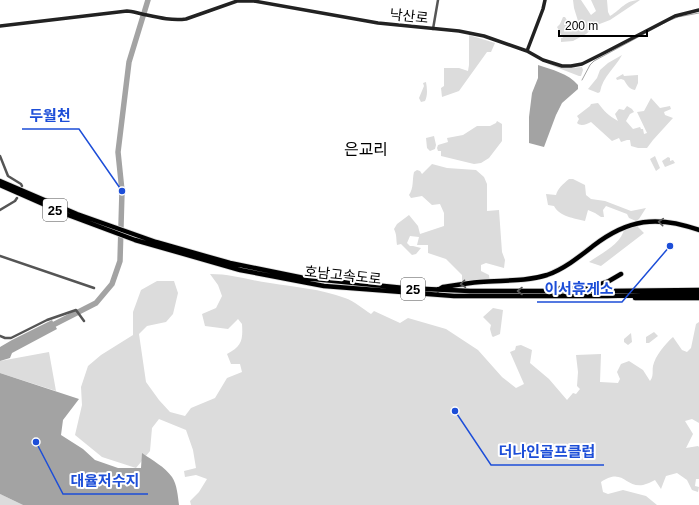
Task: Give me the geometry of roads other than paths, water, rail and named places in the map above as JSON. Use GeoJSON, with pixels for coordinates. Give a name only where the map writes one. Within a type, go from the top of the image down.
{"type":"FeatureCollection","features":[{"type":"Feature","properties":{"kind":"highway","name":"호남고속도로"},"geometry":{"type":"LineString","coordinates":[[0,181],[46,202],[109,226],[134,238],[240,270],[324,286],[454,296],[607,296],[699,294]]}},
{"type":"Feature","properties":{"kind":"highway","name":"호남고속도로"},"geometry":{"type":"LineString","coordinates":[[0,186],[111,232],[208,258],[304,278],[366,285],[438,290],[699,290]]}},
{"type":"Feature","properties":{"kind":"highway"},"geometry":{"type":"LineString","coordinates":[[438,290],[444,286],[526,279],[554,272],[566,266],[619,228],[640,222],[666,222],[699,230]]}},
{"type":"Feature","properties":{"kind":"highway"},"geometry":{"type":"LineString","coordinates":[[548,291],[561,288],[592,286],[609,281],[621,274]]}},
{"type":"Feature","properties":{"kind":"highway"},"geometry":{"type":"LineString","coordinates":[[607,296],[646,299],[699,298]]}},
{"type":"Feature","properties":{"kind":"street"},"geometry":{"type":"LineString","coordinates":[[433,29],[438,0]]}},
{"type":"Feature","properties":{"kind":"street"},"geometry":{"type":"LineString","coordinates":[[526,51],[543,9],[545,0]]}},
{"type":"Feature","properties":{"kind":"street","name":"낙산로"},"geometry":{"type":"LineString","coordinates":[[0,26],[132,10],[155,17],[178,20],[186,19],[237,1],[254,1],[378,23],[459,31],[484,36],[526,51],[543,60],[562,66],[571,66],[582,64],[675,16],[699,10]]}},
{"type":"Feature","properties":{"kind":"street"},"geometry":{"type":"LineString","coordinates":[[0,156],[8,176],[22,186]]}},
{"type":"Feature","properties":{"kind":"street"},"geometry":{"type":"LineString","coordinates":[[0,210],[15,201],[17,198]]}},
{"type":"Feature","properties":{"kind":"street"},"geometry":{"type":"LineString","coordinates":[[0,256],[94,288]]}},
{"type":"Feature","properties":{"kind":"street"},"geometry":{"type":"LineString","coordinates":[[0,336],[11,338],[47,320],[76,310],[84,321]]}},
{"type":"Feature","properties":{"kind":"waterway"},"geometry":{"type":"LineString","coordinates":[[49,327],[96,303],[112,284],[120,261],[122,191],[118,152],[129,62],[148,0]]}},
{"type":"Feature","properties":{"kind":"waterway"},"geometry":{"type":"LineString","coordinates":[[582,80],[590,65],[594,61],[668,21],[678,17],[699,13]]}},
{"type":"Feature","properties":{"kind":"place","name":"두월천"},"geometry":{"type":"Point","coordinates":[122,191]}},
{"type":"Feature","properties":{"kind":"place","name":"이서휴게소"},"geometry":{"type":"Point","coordinates":[670,246]}},
{"type":"Feature","properties":{"kind":"place","name":"더나인골프클럽"},"geometry":{"type":"Point","coordinates":[455,411]}},
{"type":"Feature","properties":{"kind":"place","name":"대율저수지"},"geometry":{"type":"Point","coordinates":[36,442]}},
{"type":"Feature","properties":{"kind":"district","name":"은교리"},"geometry":{"type":"Point","coordinates":[366,149]}}]}
